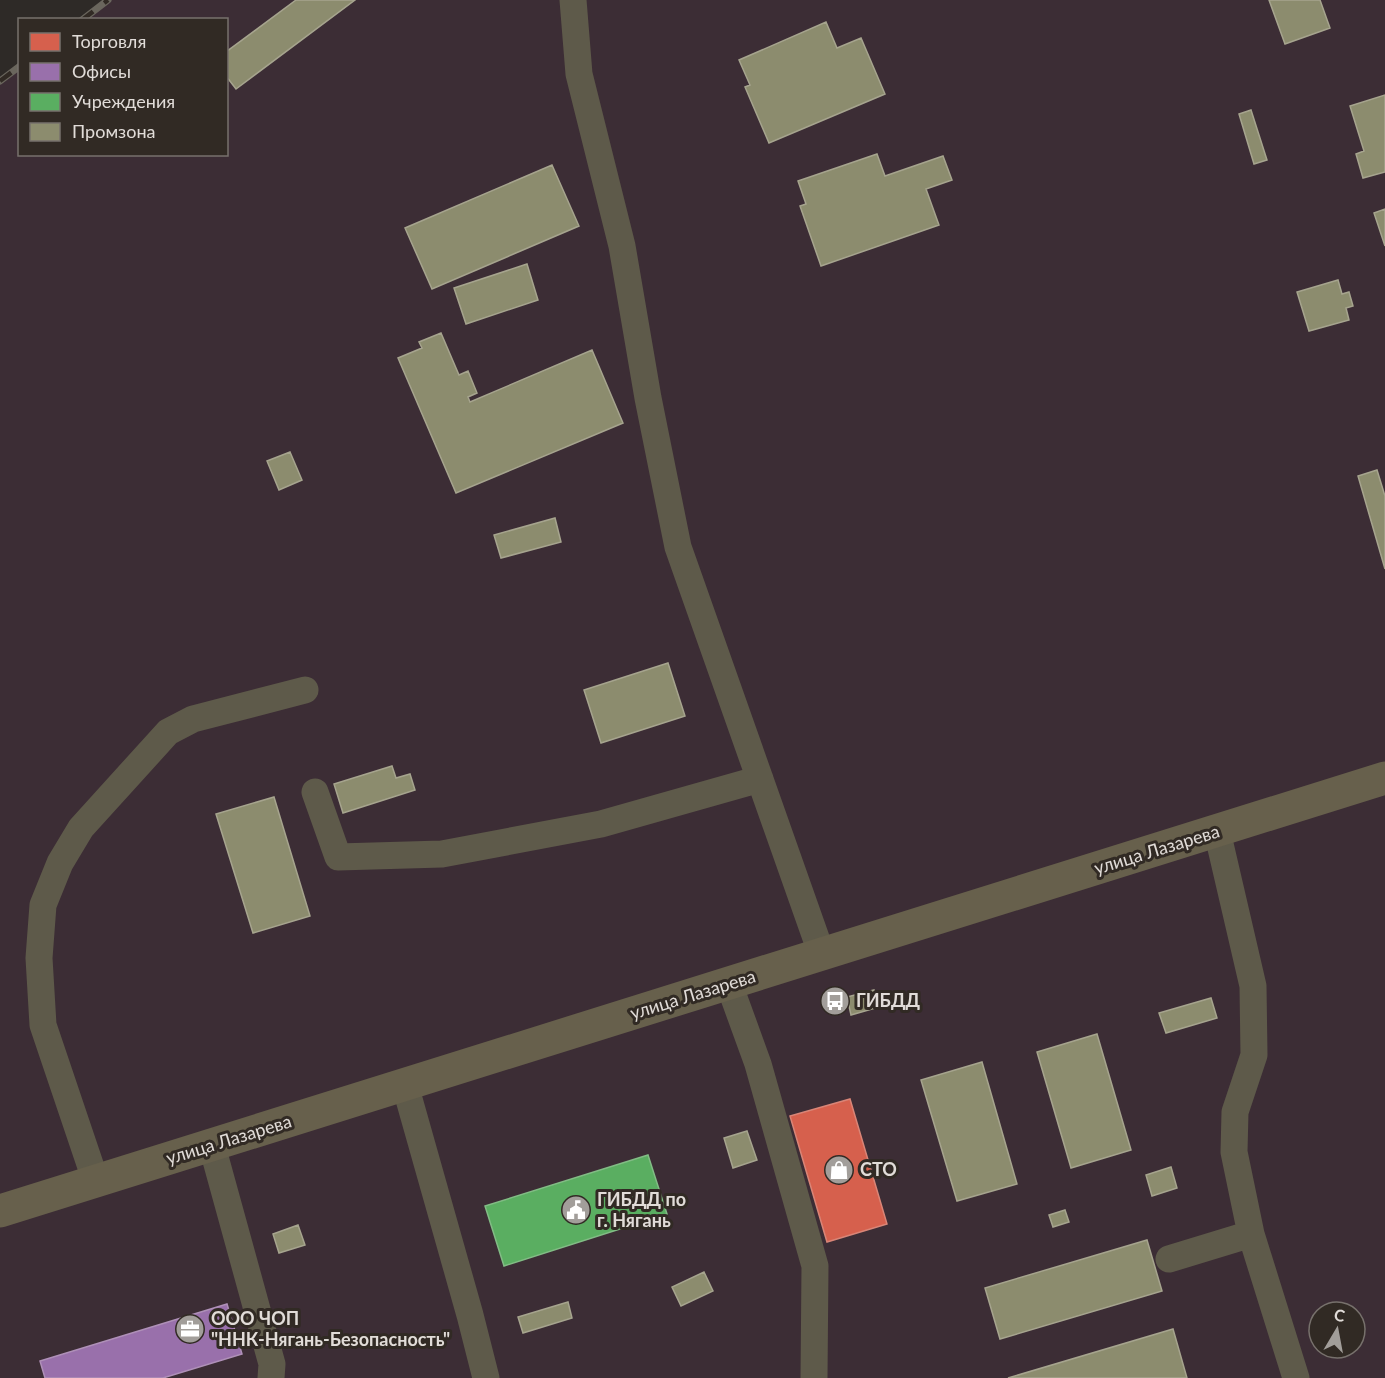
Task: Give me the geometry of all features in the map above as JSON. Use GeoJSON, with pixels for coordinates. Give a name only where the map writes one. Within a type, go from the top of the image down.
{"type":"FeatureCollection","features":[{"type":"Feature","properties":{"kind":"main road","name":"улица Лазарева"},"geometry":{"type":"LineString","coordinates":[[0,1211],[1385,778]]}},
{"type":"Feature","properties":{"kind":"lane"},"geometry":{"type":"LineString","coordinates":[[573,0],[579,74],[621,246],[678,547],[822,955]]}},
{"type":"Feature","properties":{"kind":"lane"},"geometry":{"type":"LineString","coordinates":[[96,1182],[43,1025],[39,958],[43,905],[60,863],[81,828],[168,732],[193,719],[305,690]]}},
{"type":"Feature","properties":{"kind":"lane"},"geometry":{"type":"LineString","coordinates":[[315,792],[338,856],[442,854],[601,824],[760,779]]}},
{"type":"Feature","properties":{"kind":"lane"},"geometry":{"type":"LineString","coordinates":[[1217,831],[1253,986],[1254,1055],[1235,1112],[1234,1152],[1251,1234],[1296,1378]]}},
{"type":"Feature","properties":{"kind":"lane"},"geometry":{"type":"LineString","coordinates":[[729,984],[758,1064],[816,1266],[814,1378]]}},
{"type":"Feature","properties":{"kind":"lane"},"geometry":{"type":"LineString","coordinates":[[405,1085],[486,1378]]}},
{"type":"Feature","properties":{"kind":"lane"},"geometry":{"type":"LineString","coordinates":[[212,1146],[272,1364],[271,1378]]}},
{"type":"Feature","properties":{"kind":"lane"},"geometry":{"type":"LineString","coordinates":[[1169,1260],[1251,1234]]}},
{"type":"Feature","properties":{"kind":"shaded area"},"geometry":{"type":"Polygon","coordinates":[[[111,0],[1385,0],[1385,1378],[0,1378],[0,80],[18,67],[18,156],[228,156],[228,18],[85,18],[111,0]]]}},
{"type":"Feature","properties":{"kind":"building: Торговля","name":"СТО"},"geometry":{"type":"Polygon","coordinates":[[[850,1099],[887,1224],[827,1242],[790,1116],[850,1099]]]}},
{"type":"Feature","properties":{"kind":"building: Офисы","name":"ООО ЧОП \"ННК-Нягань-Безопасность\""},"geometry":{"type":"Polygon","coordinates":[[[227,1304],[242,1354],[163,1378],[45,1378],[40,1361],[227,1304]]]}},
{"type":"Feature","properties":{"kind":"building: Учреждения","name":"ГИБДД по г. Нягань"},"geometry":{"type":"Polygon","coordinates":[[[648,1155],[667,1214],[504,1266],[485,1206],[648,1155]]]}},
{"type":"Feature","properties":{"kind":"building: Промзона"},"geometry":{"type":"Polygon","coordinates":[[[296,0],[355,0],[236,89],[228,79],[228,51],[296,0]]]}},
{"type":"Feature","properties":{"kind":"building: Промзона"},"geometry":{"type":"Polygon","coordinates":[[[1269,0],[1320,0],[1330,28],[1285,44],[1269,0]]]}},
{"type":"Feature","properties":{"kind":"building: Промзона"},"geometry":{"type":"Polygon","coordinates":[[[826,22],[837,48],[861,38],[885,94],[769,143],[745,87],[750,85],[739,60],[826,22]]]}},
{"type":"Feature","properties":{"kind":"building: Промзона"},"geometry":{"type":"Polygon","coordinates":[[[1385,95],[1385,172],[1363,178],[1356,154],[1364,151],[1350,106],[1385,95]]]}},
{"type":"Feature","properties":{"kind":"building: Промзона"},"geometry":{"type":"Polygon","coordinates":[[[1251,110],[1267,160],[1254,164],[1239,114],[1251,110]]]}},
{"type":"Feature","properties":{"kind":"building: Промзона"},"geometry":{"type":"Polygon","coordinates":[[[877,154],[885,176],[943,156],[952,180],[926,189],[939,225],[821,266],[800,206],[806,204],[798,181],[877,154]]]}},
{"type":"Feature","properties":{"kind":"building: Промзона"},"geometry":{"type":"Polygon","coordinates":[[[552,165],[579,226],[432,289],[405,228],[552,165]]]}},
{"type":"Feature","properties":{"kind":"building: Промзона"},"geometry":{"type":"Polygon","coordinates":[[[1385,209],[1385,246],[1374,213],[1385,209]]]}},
{"type":"Feature","properties":{"kind":"building: Промзона"},"geometry":{"type":"Polygon","coordinates":[[[527,264],[538,300],[466,324],[454,288],[527,264]]]}},
{"type":"Feature","properties":{"kind":"building: Промзона"},"geometry":{"type":"Polygon","coordinates":[[[1338,280],[1342,294],[1349,292],[1353,306],[1346,308],[1349,320],[1309,331],[1297,292],[1338,280]]]}},
{"type":"Feature","properties":{"kind":"building: Промзона"},"geometry":{"type":"Polygon","coordinates":[[[441,333],[459,375],[468,371],[477,393],[468,397],[470,402],[592,350],[623,423],[456,493],[398,358],[422,348],[419,342],[441,333]]]}},
{"type":"Feature","properties":{"kind":"building: Промзона"},"geometry":{"type":"Polygon","coordinates":[[[290,452],[302,480],[279,490],[267,461],[290,452]]]}},
{"type":"Feature","properties":{"kind":"building: Промзона"},"geometry":{"type":"Polygon","coordinates":[[[1377,470],[1385,496],[1385,569],[1358,476],[1377,470]]]}},
{"type":"Feature","properties":{"kind":"building: Промзона"},"geometry":{"type":"Polygon","coordinates":[[[555,518],[561,542],[501,558],[494,535],[555,518]]]}},
{"type":"Feature","properties":{"kind":"building: Промзона"},"geometry":{"type":"Polygon","coordinates":[[[668,663],[685,716],[601,743],[584,690],[668,663]]]}},
{"type":"Feature","properties":{"kind":"building: Промзона"},"geometry":{"type":"Polygon","coordinates":[[[392,766],[396,778],[410,774],[415,790],[343,813],[334,784],[392,766]]]}},
{"type":"Feature","properties":{"kind":"building: Промзона"},"geometry":{"type":"Polygon","coordinates":[[[274,797],[310,916],[253,933],[216,814],[274,797]]]}},
{"type":"Feature","properties":{"kind":"building: Промзона"},"geometry":{"type":"Polygon","coordinates":[[[874,990],[879,1007],[851,1015],[847,997],[874,990]]]}},
{"type":"Feature","properties":{"kind":"building: Промзона"},"geometry":{"type":"Polygon","coordinates":[[[1211,998],[1217,1018],[1166,1033],[1159,1013],[1211,998]]]}},
{"type":"Feature","properties":{"kind":"building: Промзона"},"geometry":{"type":"Polygon","coordinates":[[[1097,1034],[1131,1150],[1071,1168],[1037,1052],[1097,1034]]]}},
{"type":"Feature","properties":{"kind":"building: Промзона"},"geometry":{"type":"Polygon","coordinates":[[[982,1062],[1017,1184],[957,1201],[921,1080],[982,1062]]]}},
{"type":"Feature","properties":{"kind":"building: Промзона"},"geometry":{"type":"Polygon","coordinates":[[[747,1131],[757,1160],[733,1168],[724,1138],[747,1131]]]}},
{"type":"Feature","properties":{"kind":"building: Промзона"},"geometry":{"type":"Polygon","coordinates":[[[1171,1167],[1177,1188],[1152,1196],[1146,1175],[1171,1167]]]}},
{"type":"Feature","properties":{"kind":"building: Промзона"},"geometry":{"type":"Polygon","coordinates":[[[1065,1210],[1069,1222],[1053,1227],[1049,1215],[1065,1210]]]}},
{"type":"Feature","properties":{"kind":"building: Промзона"},"geometry":{"type":"Polygon","coordinates":[[[298,1225],[305,1245],[279,1253],[273,1234],[298,1225]]]}},
{"type":"Feature","properties":{"kind":"building: Промзона"},"geometry":{"type":"Polygon","coordinates":[[[1147,1240],[1162,1291],[1000,1339],[985,1288],[1147,1240]]]}},
{"type":"Feature","properties":{"kind":"building: Промзона"},"geometry":{"type":"Polygon","coordinates":[[[704,1272],[713,1291],[681,1306],[672,1287],[704,1272]]]}},
{"type":"Feature","properties":{"kind":"building: Промзона"},"geometry":{"type":"Polygon","coordinates":[[[568,1302],[572,1318],[523,1333],[518,1317],[568,1302]]]}},
{"type":"Feature","properties":{"kind":"building: Промзона"},"geometry":{"type":"Polygon","coordinates":[[[1173,1329],[1187,1378],[1008,1378],[1173,1329]]]}},
{"type":"Feature","properties":{"kind":"railway"},"geometry":{"type":"LineString","coordinates":[[85,18],[108,0]]}},
{"type":"Feature","properties":{"kind":"railway"},"geometry":{"type":"LineString","coordinates":[[0,81],[18,68]]}},
{"type":"Feature","properties":{"kind":"place","name":"ГИБДД"},"geometry":{"type":"Point","coordinates":[835,1001]}},
{"type":"Feature","properties":{"kind":"place","name":"СТО"},"geometry":{"type":"Point","coordinates":[839,1170]}},
{"type":"Feature","properties":{"kind":"place","name":"ГИБДД по г. Нягань"},"geometry":{"type":"Point","coordinates":[576,1210]}},
{"type":"Feature","properties":{"kind":"place","name":"ООО ЧОП \"ННК-Нягань-Безопасность\""},"geometry":{"type":"Point","coordinates":[190,1329]}}]}
